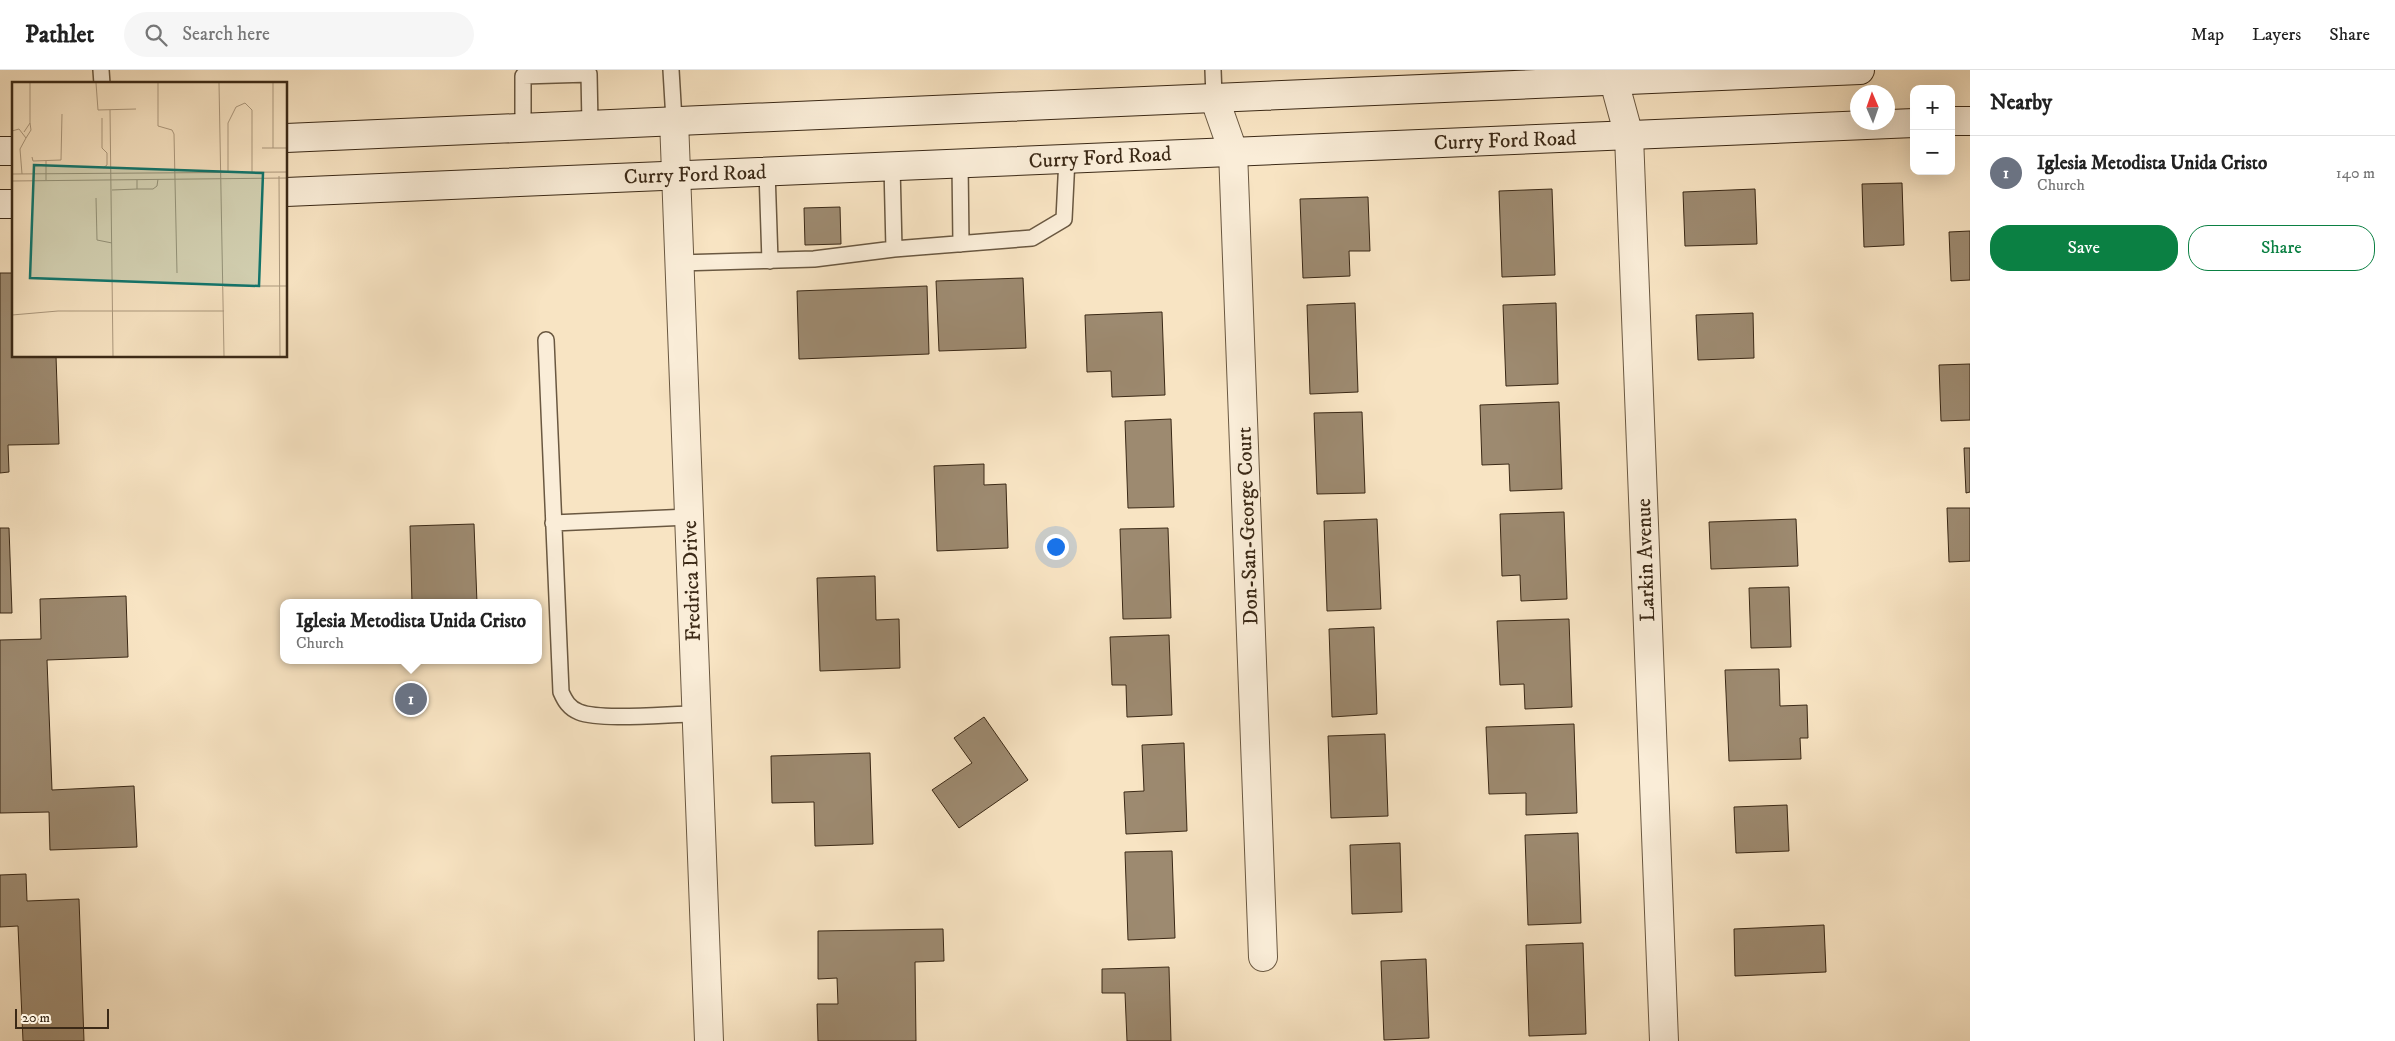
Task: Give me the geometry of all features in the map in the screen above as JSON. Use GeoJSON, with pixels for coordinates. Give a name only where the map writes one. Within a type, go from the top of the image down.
{"type":"FeatureCollection","features":[{"type":"Feature","properties":{"kind":"main road"},"geometry":{"type":"LineString","coordinates":[[288,138],[1214,97],[1613,76],[1860,70]]}},
{"type":"Feature","properties":{"kind":"main road","name":"Larkin Avenue"},"geometry":{"type":"LineString","coordinates":[[1613,76],[1629,136],[1664,1041]]}},
{"type":"Feature","properties":{"kind":"main road","name":"Don-San-George Court"},"geometry":{"type":"LineString","coordinates":[[1214,97],[1233,151],[1263,958]]}},
{"type":"Feature","properties":{"kind":"main road","name":"Fredrica Drive"},"geometry":{"type":"LineString","coordinates":[[674,120],[709,1041]]}},
{"type":"Feature","properties":{"kind":"main road"},"geometry":{"type":"LineString","coordinates":[[1955,122],[1970,121]]}},
{"type":"Feature","properties":{"kind":"main road","name":"Curry Ford Road"},"geometry":{"type":"LineString","coordinates":[[288,192],[1910,123]]}},
{"type":"Feature","properties":{"kind":"lane"},"geometry":{"type":"LineString","coordinates":[[671,70],[674,120]]}},
{"type":"Feature","properties":{"kind":"lane"},"geometry":{"type":"LineString","coordinates":[[1213,70],[1214,97]]}},
{"type":"Feature","properties":{"kind":"lane"},"geometry":{"type":"LineString","coordinates":[[523,127],[524,76],[592,72],[590,124]]}},
{"type":"Feature","properties":{"kind":"lane"},"geometry":{"type":"LineString","coordinates":[[679,263],[814,259],[894,248],[1032,238],[1064,219],[1067,158]]}},
{"type":"Feature","properties":{"kind":"lane"},"geometry":{"type":"LineString","coordinates":[[960,163],[961,244]]}},
{"type":"Feature","properties":{"kind":"lane"},"geometry":{"type":"LineString","coordinates":[[892,166],[894,248]]}},
{"type":"Feature","properties":{"kind":"lane"},"geometry":{"type":"LineString","coordinates":[[768,171],[770,261]]}},
{"type":"Feature","properties":{"kind":"lane"},"geometry":{"type":"LineString","coordinates":[[546,340],[561,692],[566,703],[578,712],[597,716],[697,714]]}},
{"type":"Feature","properties":{"kind":"lane"},"geometry":{"type":"LineString","coordinates":[[553,522],[688,517]]}},
{"type":"Feature","properties":{"kind":"building"},"geometry":{"type":"Polygon","coordinates":[[[1902,183],[1904,245],[1864,247],[1862,184],[1902,183]]]}},
{"type":"Feature","properties":{"kind":"building"},"geometry":{"type":"Polygon","coordinates":[[[1552,189],[1555,275],[1502,277],[1499,191],[1552,189]]]}},
{"type":"Feature","properties":{"kind":"building"},"geometry":{"type":"Polygon","coordinates":[[[1755,189],[1757,244],[1685,246],[1683,192],[1755,189]]]}},
{"type":"Feature","properties":{"kind":"building"},"geometry":{"type":"Polygon","coordinates":[[[1368,197],[1370,251],[1349,251],[1350,276],[1303,278],[1300,199],[1368,197]]]}},
{"type":"Feature","properties":{"kind":"building"},"geometry":{"type":"Polygon","coordinates":[[[840,207],[841,244],[805,245],[804,208],[840,207]]]}},
{"type":"Feature","properties":{"kind":"building"},"geometry":{"type":"Polygon","coordinates":[[[1970,231],[1970,280],[1951,281],[1949,232],[1970,231]]]}},
{"type":"Feature","properties":{"kind":"building"},"geometry":{"type":"Polygon","coordinates":[[[0,273],[12,273],[12,358],[56,358],[59,444],[8,445],[9,472],[0,473],[0,273]]]}},
{"type":"Feature","properties":{"kind":"building"},"geometry":{"type":"Polygon","coordinates":[[[1023,278],[1026,348],[939,351],[936,281],[1023,278]]]}},
{"type":"Feature","properties":{"kind":"building"},"geometry":{"type":"Polygon","coordinates":[[[927,286],[929,354],[799,359],[797,291],[927,286]]]}},
{"type":"Feature","properties":{"kind":"building"},"geometry":{"type":"Polygon","coordinates":[[[1355,303],[1358,392],[1310,394],[1307,305],[1355,303]]]}},
{"type":"Feature","properties":{"kind":"building"},"geometry":{"type":"Polygon","coordinates":[[[1556,303],[1558,384],[1506,386],[1503,305],[1556,303]]]}},
{"type":"Feature","properties":{"kind":"building"},"geometry":{"type":"Polygon","coordinates":[[[1162,312],[1165,395],[1112,397],[1111,371],[1087,372],[1085,315],[1162,312]]]}},
{"type":"Feature","properties":{"kind":"building"},"geometry":{"type":"Polygon","coordinates":[[[1753,313],[1754,358],[1698,360],[1696,315],[1753,313]]]}},
{"type":"Feature","properties":{"kind":"building"},"geometry":{"type":"Polygon","coordinates":[[[1970,364],[1970,420],[1941,421],[1939,365],[1970,364]]]}},
{"type":"Feature","properties":{"kind":"building"},"geometry":{"type":"Polygon","coordinates":[[[1559,402],[1562,489],[1510,491],[1509,464],[1482,465],[1480,405],[1559,402]]]}},
{"type":"Feature","properties":{"kind":"building"},"geometry":{"type":"Polygon","coordinates":[[[1362,412],[1365,493],[1317,494],[1314,413],[1362,412]]]}},
{"type":"Feature","properties":{"kind":"building"},"geometry":{"type":"Polygon","coordinates":[[[1171,419],[1174,507],[1128,508],[1125,421],[1171,419]]]}},
{"type":"Feature","properties":{"kind":"building"},"geometry":{"type":"Polygon","coordinates":[[[1964,448],[1970,448],[1970,492],[1966,493],[1964,448]]]}},
{"type":"Feature","properties":{"kind":"building"},"geometry":{"type":"Polygon","coordinates":[[[984,464],[984,485],[1006,484],[1008,548],[937,551],[934,466],[984,464]]]}},
{"type":"Feature","properties":{"kind":"building"},"geometry":{"type":"Polygon","coordinates":[[[1947,508],[1970,508],[1970,561],[1949,562],[1947,508]]]}},
{"type":"Feature","properties":{"kind":"building"},"geometry":{"type":"Polygon","coordinates":[[[1564,512],[1567,599],[1521,601],[1520,575],[1502,576],[1500,514],[1564,512]]]}},
{"type":"Feature","properties":{"kind":"building"},"geometry":{"type":"Polygon","coordinates":[[[1377,519],[1381,609],[1327,611],[1324,521],[1377,519]]]}},
{"type":"Feature","properties":{"kind":"building"},"geometry":{"type":"Polygon","coordinates":[[[1796,519],[1798,566],[1711,569],[1709,522],[1796,519]]]}},
{"type":"Feature","properties":{"kind":"building"},"geometry":{"type":"Polygon","coordinates":[[[474,524],[477,599],[412,599],[410,526],[474,524]]]}},
{"type":"Feature","properties":{"kind":"building"},"geometry":{"type":"Polygon","coordinates":[[[0,528],[9,528],[12,613],[0,613],[0,528]]]}},
{"type":"Feature","properties":{"kind":"building"},"geometry":{"type":"Polygon","coordinates":[[[1168,528],[1171,618],[1123,619],[1120,529],[1168,528]]]}},
{"type":"Feature","properties":{"kind":"building"},"geometry":{"type":"Polygon","coordinates":[[[875,576],[876,620],[899,619],[900,668],[820,671],[817,578],[875,576]]]}},
{"type":"Feature","properties":{"kind":"building"},"geometry":{"type":"Polygon","coordinates":[[[1789,587],[1791,647],[1751,648],[1749,588],[1789,587]]]}},
{"type":"Feature","properties":{"kind":"building"},"geometry":{"type":"Polygon","coordinates":[[[126,596],[128,657],[47,660],[52,790],[134,786],[137,847],[50,850],[49,812],[0,813],[0,640],[41,639],[40,599],[126,596]]]}},
{"type":"Feature","properties":{"kind":"building"},"geometry":{"type":"Polygon","coordinates":[[[1569,619],[1572,707],[1525,709],[1524,684],[1500,685],[1497,621],[1569,619]]]}},
{"type":"Feature","properties":{"kind":"building"},"geometry":{"type":"Polygon","coordinates":[[[1374,627],[1377,714],[1332,717],[1329,629],[1374,627]]]}},
{"type":"Feature","properties":{"kind":"building"},"geometry":{"type":"Polygon","coordinates":[[[1169,635],[1172,715],[1127,717],[1126,685],[1112,685],[1110,637],[1169,635]]]}},
{"type":"Feature","properties":{"kind":"building"},"geometry":{"type":"Polygon","coordinates":[[[1779,669],[1780,706],[1807,705],[1808,738],[1800,738],[1801,759],[1729,761],[1725,670],[1779,669]]]}},
{"type":"Feature","properties":{"kind":"building"},"geometry":{"type":"Polygon","coordinates":[[[984,717],[1028,780],[959,828],[932,790],[972,763],[954,738],[984,717]]]}},
{"type":"Feature","properties":{"kind":"building"},"geometry":{"type":"Polygon","coordinates":[[[1574,724],[1577,813],[1526,815],[1526,793],[1489,794],[1486,727],[1574,724]]]}},
{"type":"Feature","properties":{"kind":"building"},"geometry":{"type":"Polygon","coordinates":[[[1385,734],[1388,816],[1331,818],[1328,736],[1385,734]]]}},
{"type":"Feature","properties":{"kind":"building"},"geometry":{"type":"Polygon","coordinates":[[[1184,743],[1187,831],[1126,834],[1124,792],[1144,791],[1142,745],[1184,743]]]}},
{"type":"Feature","properties":{"kind":"building"},"geometry":{"type":"Polygon","coordinates":[[[870,753],[873,844],[815,846],[814,802],[772,803],[771,756],[870,753]]]}},
{"type":"Feature","properties":{"kind":"building"},"geometry":{"type":"Polygon","coordinates":[[[1787,805],[1789,851],[1736,853],[1734,807],[1787,805]]]}},
{"type":"Feature","properties":{"kind":"building"},"geometry":{"type":"Polygon","coordinates":[[[1578,833],[1581,923],[1528,925],[1525,835],[1578,833]]]}},
{"type":"Feature","properties":{"kind":"building"},"geometry":{"type":"Polygon","coordinates":[[[1400,843],[1402,912],[1352,914],[1350,845],[1400,843]]]}},
{"type":"Feature","properties":{"kind":"building"},"geometry":{"type":"Polygon","coordinates":[[[1172,851],[1175,938],[1128,940],[1125,852],[1172,851]]]}},
{"type":"Feature","properties":{"kind":"building"},"geometry":{"type":"Polygon","coordinates":[[[26,874],[27,901],[79,899],[84,1041],[23,1041],[18,926],[0,927],[0,875],[26,874]]]}},
{"type":"Feature","properties":{"kind":"building"},"geometry":{"type":"Polygon","coordinates":[[[1824,925],[1826,972],[1735,976],[1734,929],[1824,925]]]}},
{"type":"Feature","properties":{"kind":"building"},"geometry":{"type":"Polygon","coordinates":[[[943,929],[944,961],[915,962],[916,1041],[818,1041],[817,1004],[838,1004],[837,978],[818,979],[818,931],[943,929]]]}},
{"type":"Feature","properties":{"kind":"building"},"geometry":{"type":"Polygon","coordinates":[[[1583,943],[1586,1034],[1529,1036],[1526,945],[1583,943]]]}},
{"type":"Feature","properties":{"kind":"building"},"geometry":{"type":"Polygon","coordinates":[[[1426,959],[1429,1038],[1384,1040],[1381,961],[1426,959]]]}},
{"type":"Feature","properties":{"kind":"building"},"geometry":{"type":"Polygon","coordinates":[[[1169,967],[1171,1041],[1127,1041],[1125,993],[1102,993],[1102,969],[1169,967]]]}},
{"type":"Feature","properties":{"kind":"place","name":"Iglesia Metodista Unida Cristo"},"geometry":{"type":"Point","coordinates":[411,699]}}]}
